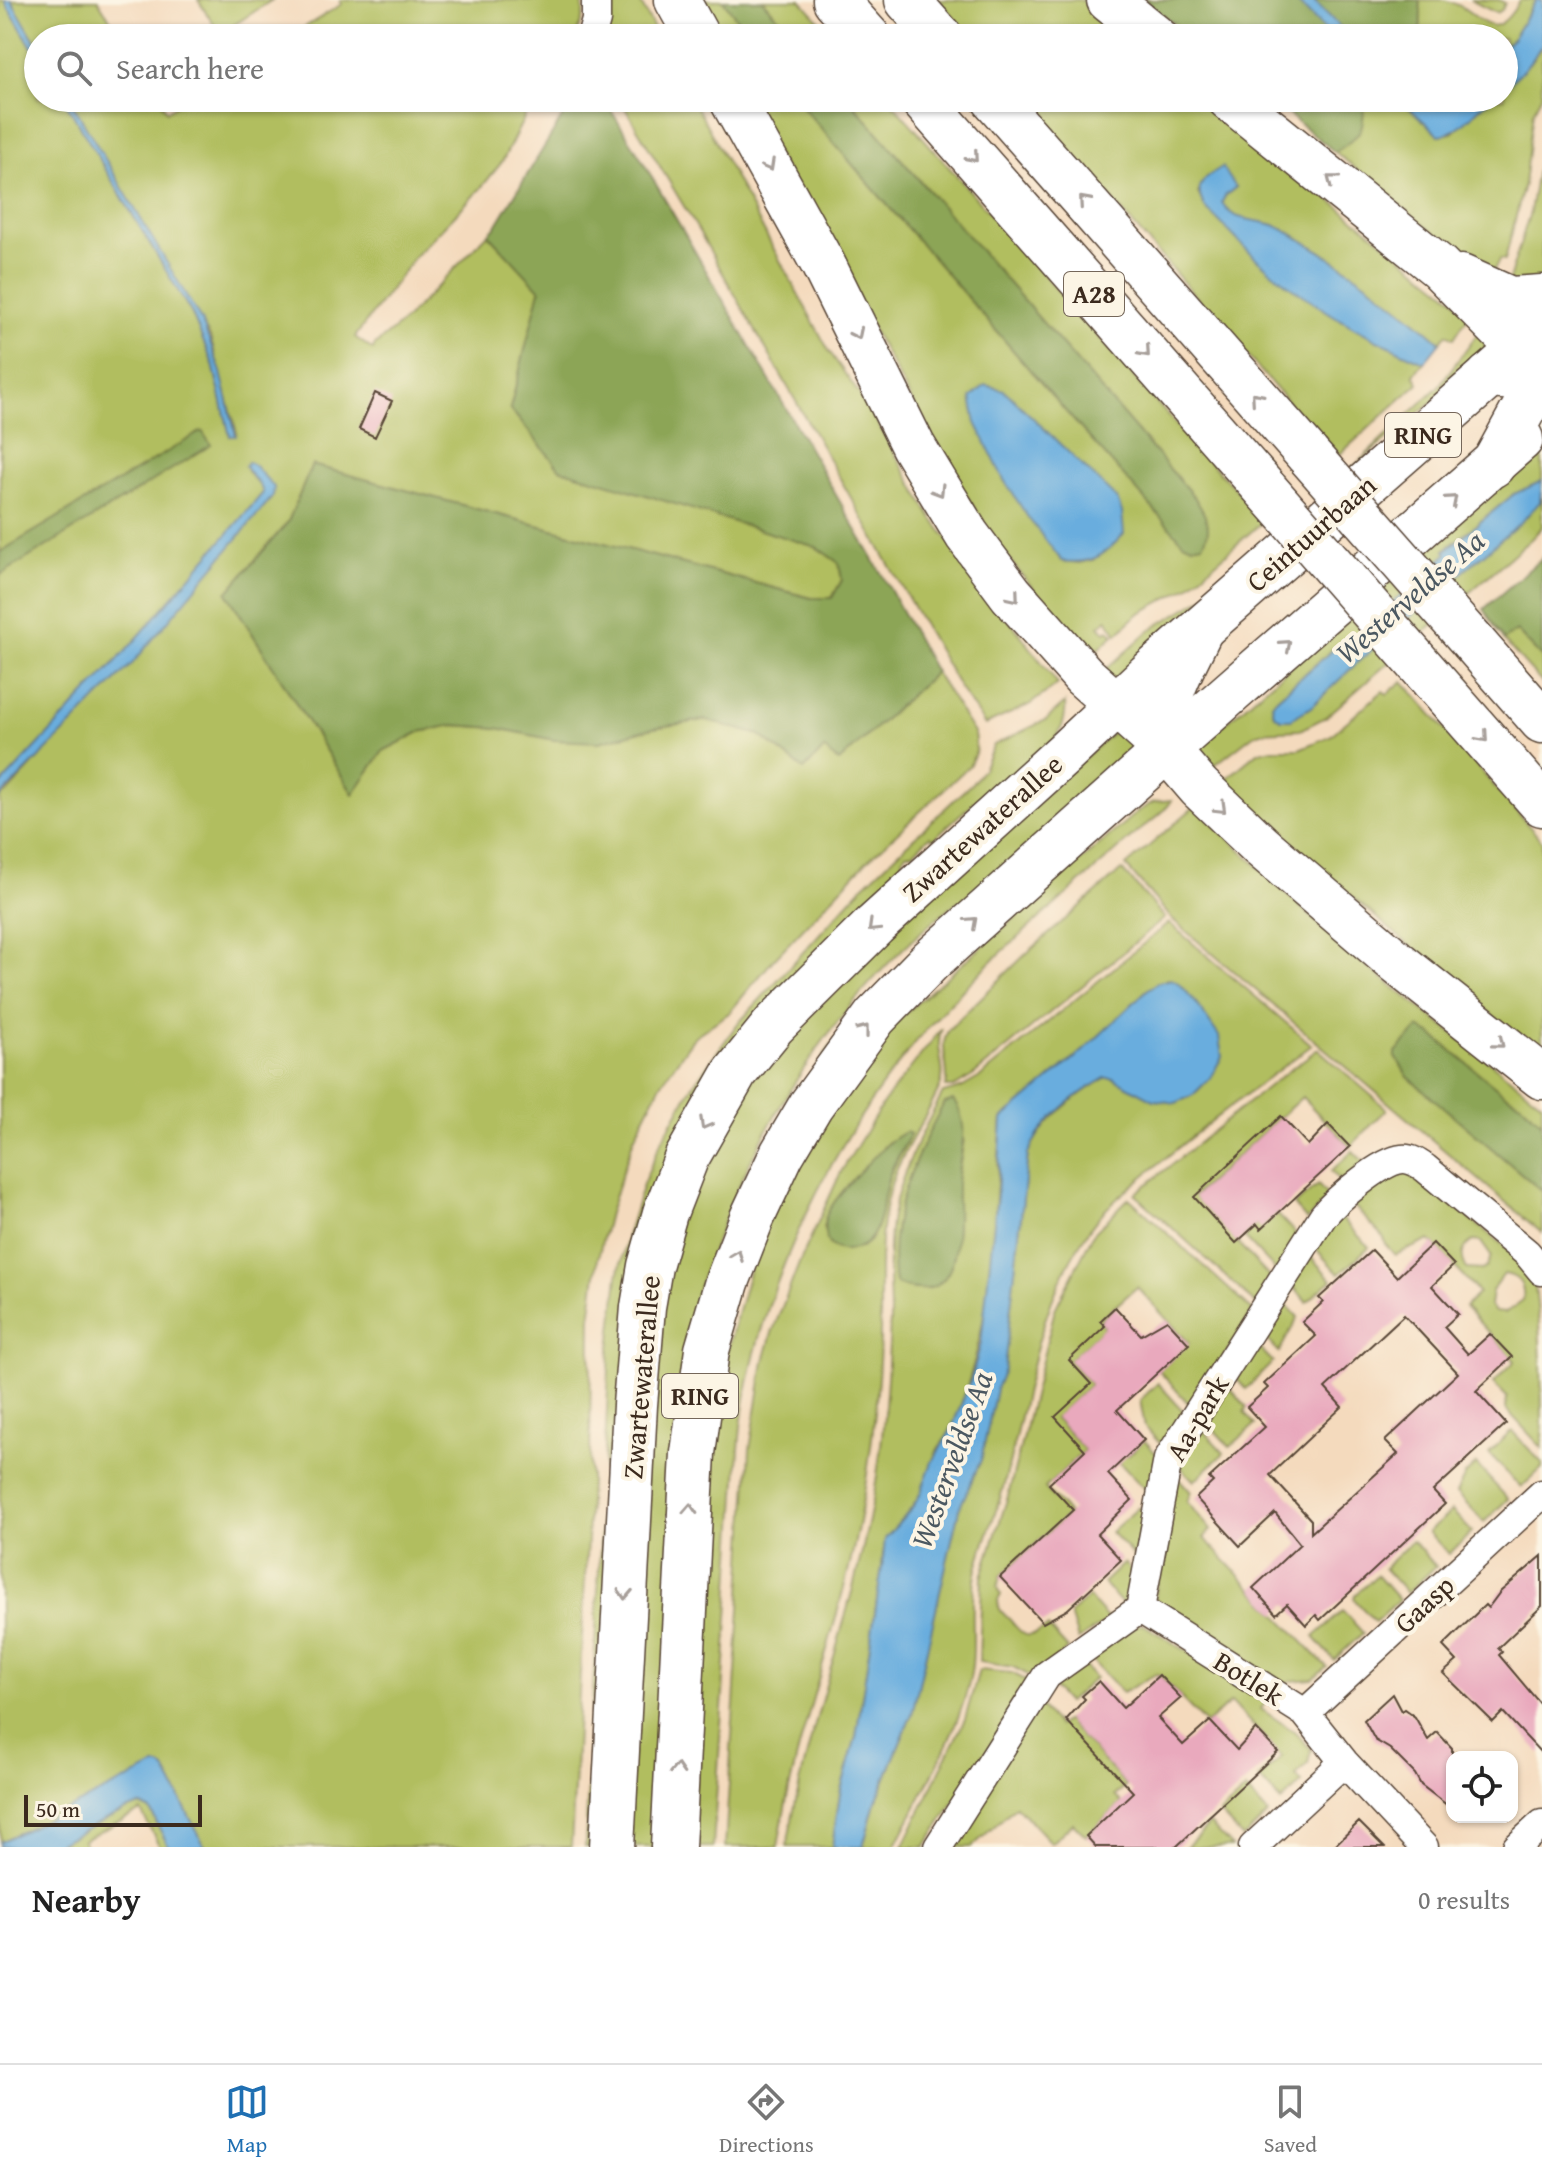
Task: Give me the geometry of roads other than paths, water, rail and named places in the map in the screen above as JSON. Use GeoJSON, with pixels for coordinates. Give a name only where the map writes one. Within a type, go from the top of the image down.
{"type":"FeatureCollection","features":[{"type":"Feature","properties":{"kind":"main road"},"geometry":{"type":"LineString","coordinates":[[677,0],[690,24]]}},
{"type":"Feature","properties":{"kind":"main road"},"geometry":{"type":"LineString","coordinates":[[835,0],[856,24]]}},
{"type":"Feature","properties":{"kind":"main road"},"geometry":{"type":"LineString","coordinates":[[907,0],[928,24]]}},
{"type":"Feature","properties":{"kind":"main road"},"geometry":{"type":"LineString","coordinates":[[1109,0],[1139,24]]}},
{"type":"Feature","properties":{"kind":"main road"},"geometry":{"type":"LineString","coordinates":[[739,112],[823,264],[903,426],[942,497],[1011,594],[1084,676],[1168,751],[1199,787],[1326,904],[1542,1077]]}},
{"type":"Feature","properties":{"kind":"main road","name":"A28"},"geometry":{"type":"LineString","coordinates":[[933,112],[1542,804]]}},
{"type":"Feature","properties":{"kind":"main road","name":"A28"},"geometry":{"type":"LineString","coordinates":[[1005,112],[1542,721]]}},
{"type":"Feature","properties":{"kind":"main road"},"geometry":{"type":"LineString","coordinates":[[1246,112],[1439,267],[1536,371]]}},
{"type":"Feature","properties":{"kind":"main road"},"geometry":{"type":"LineString","coordinates":[[1439,267],[1510,299],[1542,297]]}},
{"type":"Feature","properties":{"kind":"main road","name":"Ceintuurbaan"},"geometry":{"type":"LineString","coordinates":[[1116,704],[1489,376],[1536,371]]}},
{"type":"Feature","properties":{"kind":"main road","name":"RING"},"geometry":{"type":"LineString","coordinates":[[1168,751],[1493,465],[1533,392],[1536,371]]}},
{"type":"Feature","properties":{"kind":"main road"},"geometry":{"type":"LineString","coordinates":[[1168,751],[1164,730],[1169,694],[1201,629]]}},
{"type":"Feature","properties":{"kind":"main road","name":"Zwartewaterallee"},"geometry":{"type":"LineString","coordinates":[[612,1847],[638,1344],[650,1266],[665,1213],[686,1159],[735,1073],[774,1025],[875,925],[1116,704]]}},
{"type":"Feature","properties":{"kind":"main road","name":"Zwartewaterallee"},"geometry":{"type":"LineString","coordinates":[[673,1847],[693,1453],[707,1350],[727,1282],[752,1218],[782,1154],[811,1105],[875,1017],[966,927],[1168,751]]}},
{"type":"Feature","properties":{"kind":"street"},"geometry":{"type":"LineString","coordinates":[[595,24],[596,0]]}},
{"type":"Feature","properties":{"kind":"street","name":"Aa-park"},"geometry":{"type":"LineString","coordinates":[[1140,1609],[1168,1459],[1323,1216],[1340,1199],[1388,1164],[1399,1159],[1410,1159],[1527,1253],[1542,1271]]}},
{"type":"Feature","properties":{"kind":"street","name":"Gaasp"},"geometry":{"type":"LineString","coordinates":[[1305,1713],[1542,1494]]}},
{"type":"Feature","properties":{"kind":"street"},"geometry":{"type":"LineString","coordinates":[[938,1847],[1047,1675],[1140,1609]]}},
{"type":"Feature","properties":{"kind":"street","name":"Botlek"},"geometry":{"type":"LineString","coordinates":[[1140,1609],[1305,1713],[1344,1762],[1424,1847]]}},
{"type":"Feature","properties":{"kind":"street"},"geometry":{"type":"LineString","coordinates":[[1253,1847],[1344,1762]]}},
{"type":"Feature","properties":{"kind":"street"},"geometry":{"type":"LineString","coordinates":[[1517,1847],[1542,1824]]}},
{"type":"Feature","properties":{"kind":"water"},"geometry":{"type":"Polygon","coordinates":[[[4,0],[11,0],[25,24],[24,34],[4,0]]]}},
{"type":"Feature","properties":{"kind":"water"},"geometry":{"type":"Polygon","coordinates":[[[1295,0],[1313,0],[1337,24],[1319,24],[1295,0]]]}},
{"type":"Feature","properties":{"kind":"water"},"geometry":{"type":"Polygon","coordinates":[[[1536,0],[1542,0],[1542,45],[1518,75],[1518,30],[1536,0]]]}},
{"type":"Feature","properties":{"kind":"water"},"geometry":{"type":"Polygon","coordinates":[[[71,112],[77,112],[202,322],[221,372],[236,436],[230,436],[213,364],[192,314],[71,112]]]}},
{"type":"Feature","properties":{"kind":"water"},"geometry":{"type":"Polygon","coordinates":[[[1414,112],[1476,112],[1460,126],[1439,135],[1414,112]]]}},
{"type":"Feature","properties":{"kind":"water"},"geometry":{"type":"Polygon","coordinates":[[[1222,167],[1236,187],[1222,202],[1227,209],[1240,217],[1281,228],[1383,295],[1440,342],[1424,362],[1337,318],[1252,255],[1206,209],[1202,201],[1201,184],[1222,167]]]}},
{"type":"Feature","properties":{"kind":"water"},"geometry":{"type":"Polygon","coordinates":[[[985,385],[1004,390],[1117,499],[1124,534],[1104,553],[1082,562],[1062,561],[1029,519],[1004,480],[976,423],[971,398],[985,385]]]}},
{"type":"Feature","properties":{"kind":"water"},"geometry":{"type":"Polygon","coordinates":[[[248,462],[274,487],[273,496],[132,664],[0,797],[0,786],[126,651],[263,493],[245,466],[248,462]]]}},
{"type":"Feature","properties":{"kind":"water","name":"Westerveldse Aa"},"geometry":{"type":"Polygon","coordinates":[[[1542,481],[1540,502],[1521,522],[1359,661],[1311,707],[1291,719],[1281,719],[1274,714],[1272,704],[1277,698],[1343,641],[1346,644],[1447,554],[1445,551],[1514,494],[1542,481]]]}},
{"type":"Feature","properties":{"kind":"water","name":"Westerveldse Aa"},"geometry":{"type":"Polygon","coordinates":[[[1172,979],[1197,1004],[1219,1036],[1222,1057],[1210,1078],[1193,1095],[1176,1103],[1154,1100],[1113,1078],[1105,1078],[1060,1110],[1041,1131],[1028,1154],[1004,1369],[996,1389],[981,1460],[959,1509],[912,1714],[874,1806],[863,1847],[832,1847],[840,1794],[856,1737],[885,1539],[913,1507],[921,1492],[932,1462],[951,1430],[981,1343],[1002,1119],[1083,1051],[1147,990],[1159,982],[1172,979]]]}},
{"type":"Feature","properties":{"kind":"water"},"geometry":{"type":"Polygon","coordinates":[[[155,1766],[165,1769],[205,1847],[169,1847],[150,1810],[140,1805],[51,1847],[0,1847],[0,1842],[155,1766]]]}}]}
